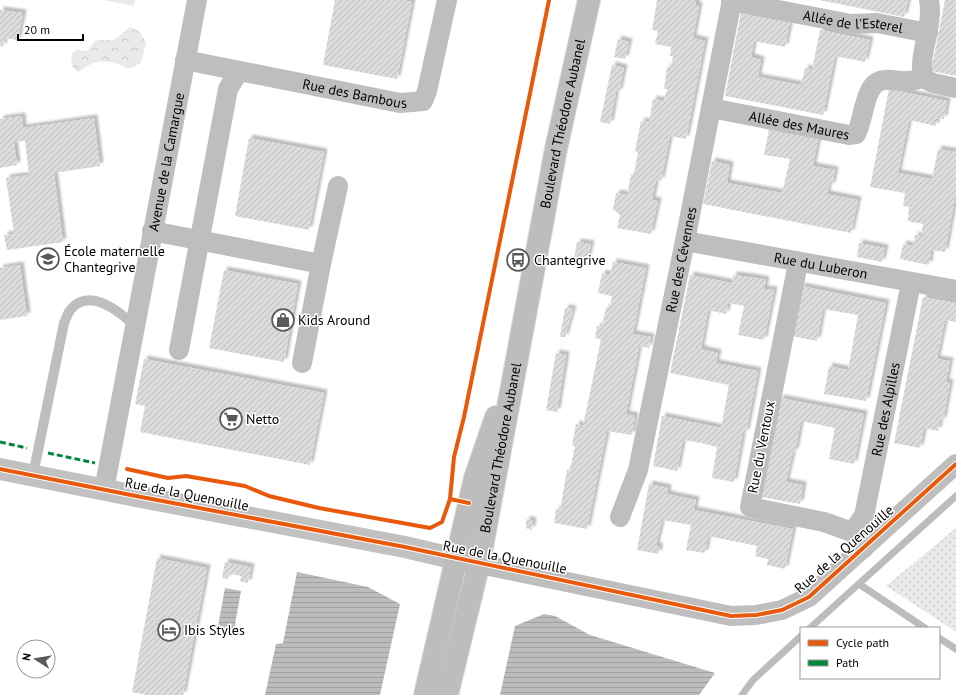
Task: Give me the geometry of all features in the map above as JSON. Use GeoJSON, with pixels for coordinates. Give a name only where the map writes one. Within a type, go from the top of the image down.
{"type":"FeatureCollection","features":[{"type":"Feature","properties":{"kind":"main road","name":"Boulevard Théodore Aubanel"},"geometry":{"type":"LineString","coordinates":[[447,695],[479,564],[556,149],[589,0]]}},
{"type":"Feature","properties":{"kind":"main road","name":"Boulevard Théodore Aubanel"},"geometry":{"type":"LineString","coordinates":[[425,695],[474,478],[521,342]]}},
{"type":"Feature","properties":{"kind":"street","name":"Avenue de la Camargue"},"geometry":{"type":"LineString","coordinates":[[104,490],[197,0]]}},
{"type":"Feature","properties":{"kind":"street","name":"Rue des Bambous"},"geometry":{"type":"LineString","coordinates":[[185,60],[400,103],[423,101],[427,91],[447,0]]}},
{"type":"Feature","properties":{"kind":"street","name":"Allée de l'Esterel"},"geometry":{"type":"LineString","coordinates":[[731,0],[851,24],[877,23],[928,33]]}},
{"type":"Feature","properties":{"kind":"street","name":"Rue des Cévennes"},"geometry":{"type":"LineString","coordinates":[[620,517],[638,470],[685,241],[731,0]]}},
{"type":"Feature","properties":{"kind":"street"},"geometry":{"type":"LineString","coordinates":[[929,0],[931,12],[921,68],[923,78],[933,83],[956,88]]}},
{"type":"Feature","properties":{"kind":"street"},"geometry":{"type":"LineString","coordinates":[[179,350],[201,240],[228,88],[239,71]]}},
{"type":"Feature","properties":{"kind":"street","name":"Allée des Maures"},"geometry":{"type":"LineString","coordinates":[[711,108],[849,135],[856,134],[859,129],[869,92],[874,84],[884,79],[907,81],[923,78]]}},
{"type":"Feature","properties":{"kind":"street"},"geometry":{"type":"LineString","coordinates":[[302,363],[338,186]]}},
{"type":"Feature","properties":{"kind":"street"},"geometry":{"type":"LineString","coordinates":[[152,231],[321,264]]}},
{"type":"Feature","properties":{"kind":"street","name":"Rue du Luberon"},"geometry":{"type":"LineString","coordinates":[[685,241],[911,283],[956,287]]}},
{"type":"Feature","properties":{"kind":"street","name":"Rue du Ventoux"},"geometry":{"type":"LineString","coordinates":[[798,262],[750,507],[824,522],[852,532]]}},
{"type":"Feature","properties":{"kind":"street","name":"Rue des Alpilles"},"geometry":{"type":"LineString","coordinates":[[852,532],[864,516],[911,283]]}},
{"type":"Feature","properties":{"kind":"street","name":"Rue de la Quenouille"},"geometry":{"type":"LineString","coordinates":[[0,469],[404,547],[731,616],[756,615],[782,610],[809,597],[956,464]]}},
{"type":"Feature","properties":{"kind":"street"},"geometry":{"type":"LineString","coordinates":[[852,532],[864,548]]}},
{"type":"Feature","properties":{"kind":"lane"},"geometry":{"type":"LineString","coordinates":[[33,475],[64,323],[71,308],[85,301],[105,303],[119,311],[134,326]]}},
{"type":"Feature","properties":{"kind":"green space"},"geometry":{"type":"Polygon","coordinates":[[[103,0],[135,0],[134,6],[103,0]]]}},
{"type":"Feature","properties":{"kind":"green space"},"geometry":{"type":"Polygon","coordinates":[[[130,27],[140,32],[146,43],[141,63],[128,69],[121,65],[99,62],[92,64],[78,72],[71,65],[72,53],[77,50],[87,51],[96,40],[114,40],[130,27]]]}},
{"type":"Feature","properties":{"kind":"green space"},"geometry":{"type":"Polygon","coordinates":[[[956,528],[956,632],[886,586],[956,528]]]}},
{"type":"Feature","properties":{"kind":"shaded area"},"geometry":{"type":"Polygon","coordinates":[[[297,572],[368,587],[400,604],[380,695],[265,695],[276,644],[283,643],[297,572]]]}},
{"type":"Feature","properties":{"kind":"shaded area"},"geometry":{"type":"Polygon","coordinates":[[[225,588],[241,591],[234,630],[218,626],[225,588]]]}},
{"type":"Feature","properties":{"kind":"shaded area"},"geometry":{"type":"Polygon","coordinates":[[[544,614],[555,616],[590,635],[715,673],[699,695],[500,695],[515,626],[544,614]]]}},
{"type":"Feature","properties":{"kind":"building"},"geometry":{"type":"Polygon","coordinates":[[[335,0],[403,0],[412,2],[397,79],[323,65],[335,0]]]}},
{"type":"Feature","properties":{"kind":"building"},"geometry":{"type":"Polygon","coordinates":[[[657,0],[696,0],[696,5],[699,6],[693,38],[705,41],[686,139],[670,136],[661,181],[656,180],[652,200],[658,201],[651,234],[617,228],[620,215],[613,209],[616,193],[627,195],[631,174],[634,175],[638,152],[635,151],[641,121],[649,122],[653,99],[664,101],[667,89],[664,89],[667,67],[671,68],[673,56],[670,56],[671,47],[655,44],[658,31],[652,30],[657,0]]]}},
{"type":"Feature","properties":{"kind":"building"},"geometry":{"type":"Polygon","coordinates":[[[819,0],[908,0],[904,17],[819,0]]]}},
{"type":"Feature","properties":{"kind":"building"},"geometry":{"type":"Polygon","coordinates":[[[945,0],[956,0],[956,76],[931,71],[945,0]]]}},
{"type":"Feature","properties":{"kind":"building"},"geometry":{"type":"Polygon","coordinates":[[[0,10],[23,13],[18,40],[5,38],[3,47],[0,46],[0,10]]]}},
{"type":"Feature","properties":{"kind":"building"},"geometry":{"type":"Polygon","coordinates":[[[741,12],[790,22],[785,47],[754,41],[751,57],[761,60],[758,77],[801,85],[805,68],[812,70],[820,30],[870,40],[865,62],[835,56],[823,115],[725,96],[741,12]]]}},
{"type":"Feature","properties":{"kind":"building"},"geometry":{"type":"Polygon","coordinates":[[[618,39],[629,42],[625,59],[614,57],[618,39]]]}},
{"type":"Feature","properties":{"kind":"building"},"geometry":{"type":"Polygon","coordinates":[[[612,65],[624,68],[619,92],[616,92],[610,124],[600,122],[612,65]]]}},
{"type":"Feature","properties":{"kind":"building"},"geometry":{"type":"Polygon","coordinates":[[[889,89],[947,101],[944,119],[937,118],[936,126],[909,120],[898,173],[932,179],[938,149],[956,152],[956,193],[945,252],[931,250],[929,265],[900,259],[903,244],[913,246],[915,235],[921,236],[923,224],[908,221],[909,207],[903,206],[905,193],[870,187],[889,89]]]}},
{"type":"Feature","properties":{"kind":"building"},"geometry":{"type":"Polygon","coordinates":[[[22,116],[23,128],[94,118],[100,166],[54,173],[63,242],[7,250],[4,235],[14,234],[6,178],[29,175],[25,141],[14,142],[17,165],[0,168],[0,119],[22,116]]]}},
{"type":"Feature","properties":{"kind":"building"},"geometry":{"type":"Polygon","coordinates":[[[769,129],[818,139],[813,166],[835,170],[832,186],[829,185],[827,194],[858,200],[851,233],[703,204],[712,161],[730,165],[727,183],[782,193],[790,159],[764,155],[769,129]]]}},
{"type":"Feature","properties":{"kind":"building"},"geometry":{"type":"Polygon","coordinates":[[[249,138],[324,152],[309,230],[235,216],[249,138]]]}},
{"type":"Feature","properties":{"kind":"building"},"geometry":{"type":"Polygon","coordinates":[[[577,242],[591,244],[587,261],[574,259],[577,242]]]}},
{"type":"Feature","properties":{"kind":"building"},"geometry":{"type":"Polygon","coordinates":[[[859,243],[885,248],[882,262],[857,257],[859,243]]]}},
{"type":"Feature","properties":{"kind":"building"},"geometry":{"type":"Polygon","coordinates":[[[613,262],[646,268],[633,334],[651,337],[649,348],[639,346],[626,414],[635,416],[632,435],[607,431],[587,529],[554,523],[556,509],[560,510],[567,470],[570,470],[575,446],[572,445],[576,424],[583,426],[601,339],[595,338],[597,326],[602,327],[606,307],[610,308],[612,296],[598,293],[602,273],[610,275],[613,262]]]}},
{"type":"Feature","properties":{"kind":"building"},"geometry":{"type":"Polygon","coordinates":[[[20,265],[27,316],[0,320],[0,268],[20,265]]]}},
{"type":"Feature","properties":{"kind":"building"},"geometry":{"type":"Polygon","coordinates":[[[224,270],[298,284],[284,362],[209,348],[224,270]]]}},
{"type":"Feature","properties":{"kind":"building"},"geometry":{"type":"Polygon","coordinates":[[[690,275],[732,283],[733,275],[751,277],[766,280],[764,289],[774,290],[764,340],[738,335],[744,306],[728,303],[726,314],[708,310],[701,349],[718,353],[716,363],[758,371],[746,433],[743,432],[734,482],[712,478],[717,447],[701,443],[683,440],[677,471],[653,466],[662,416],[721,428],[729,385],[670,373],[690,275]]]}},
{"type":"Feature","properties":{"kind":"building"},"geometry":{"type":"Polygon","coordinates":[[[801,286],[886,303],[866,401],[824,394],[829,366],[848,370],[858,315],[823,309],[817,341],[792,336],[801,286]]]}},
{"type":"Feature","properties":{"kind":"building"},"geometry":{"type":"Polygon","coordinates":[[[923,297],[956,303],[956,322],[945,320],[937,359],[950,361],[946,382],[950,383],[943,421],[940,420],[938,431],[924,428],[920,448],[894,443],[923,297]]]}},
{"type":"Feature","properties":{"kind":"building"},"geometry":{"type":"Polygon","coordinates":[[[565,308],[573,309],[565,337],[560,337],[565,308]]]}},
{"type":"Feature","properties":{"kind":"building"},"geometry":{"type":"Polygon","coordinates":[[[556,353],[566,355],[557,412],[546,410],[556,353]]]}},
{"type":"Feature","properties":{"kind":"building","name":"Netto"},"geometry":{"type":"Polygon","coordinates":[[[144,359],[324,393],[310,465],[140,432],[145,406],[135,404],[144,359]]]}},
{"type":"Feature","properties":{"kind":"building"},"geometry":{"type":"Polygon","coordinates":[[[780,398],[864,414],[854,464],[829,459],[835,428],[801,421],[795,452],[793,451],[786,482],[803,485],[800,504],[761,497],[780,398]]]}},
{"type":"Feature","properties":{"kind":"building"},"geometry":{"type":"Polygon","coordinates":[[[649,484],[668,488],[667,494],[696,500],[694,510],[793,529],[785,569],[767,565],[768,559],[755,556],[757,546],[708,536],[705,553],[686,550],[691,525],[662,520],[656,546],[660,547],[658,554],[637,550],[649,484]]]}},
{"type":"Feature","properties":{"kind":"building"},"geometry":{"type":"Polygon","coordinates":[[[526,519],[533,521],[532,530],[526,528],[526,519]]]}},
{"type":"Feature","properties":{"kind":"building","name":"Ibis Styles"},"geometry":{"type":"Polygon","coordinates":[[[157,558],[207,568],[183,695],[147,695],[132,692],[157,558]]]}},
{"type":"Feature","properties":{"kind":"building"},"geometry":{"type":"Polygon","coordinates":[[[225,562],[251,567],[248,583],[240,581],[241,576],[228,573],[228,579],[222,578],[225,562]]]}},
{"type":"Feature","properties":{"kind":"waterway"},"geometry":{"type":"LineString","coordinates":[[811,627],[956,496]]}},
{"type":"Feature","properties":{"kind":"waterway"},"geometry":{"type":"LineString","coordinates":[[859,584],[924,627]]}},
{"type":"Feature","properties":{"kind":"waterway"},"geometry":{"type":"LineString","coordinates":[[742,695],[753,680],[800,637]]}},
{"type":"Feature","properties":{"kind":"waterway"},"geometry":{"type":"LineString","coordinates":[[940,639],[956,649]]}},
{"type":"Feature","properties":{"kind":"marked path"},"geometry":{"type":"LineString","coordinates":[[0,442],[27,448]]}},
{"type":"Feature","properties":{"kind":"marked path"},"geometry":{"type":"LineString","coordinates":[[48,453],[95,463]]}},
{"type":"Feature","properties":{"kind":"cycle path"},"geometry":{"type":"LineString","coordinates":[[450,499],[454,457],[464,417],[549,0]]}},
{"type":"Feature","properties":{"kind":"cycle path"},"geometry":{"type":"LineString","coordinates":[[0,469],[405,547],[731,616],[756,615],[782,610],[809,597],[956,464]]}},
{"type":"Feature","properties":{"kind":"cycle path"},"geometry":{"type":"LineString","coordinates":[[127,469],[168,478],[186,476],[245,486],[269,496],[319,508],[430,528],[442,522],[450,499],[469,503]]}},
{"type":"Feature","properties":{"kind":"place","name":"École maternelle Chantegrive"},"geometry":{"type":"Point","coordinates":[48,259]}},
{"type":"Feature","properties":{"kind":"place","name":"Chantegrive"},"geometry":{"type":"Point","coordinates":[518,260]}},
{"type":"Feature","properties":{"kind":"place","name":"Kids Around"},"geometry":{"type":"Point","coordinates":[283,320]}},
{"type":"Feature","properties":{"kind":"place","name":"Netto"},"geometry":{"type":"Point","coordinates":[231,419]}},
{"type":"Feature","properties":{"kind":"place","name":"Ibis Styles"},"geometry":{"type":"Point","coordinates":[169,630]}}]}
